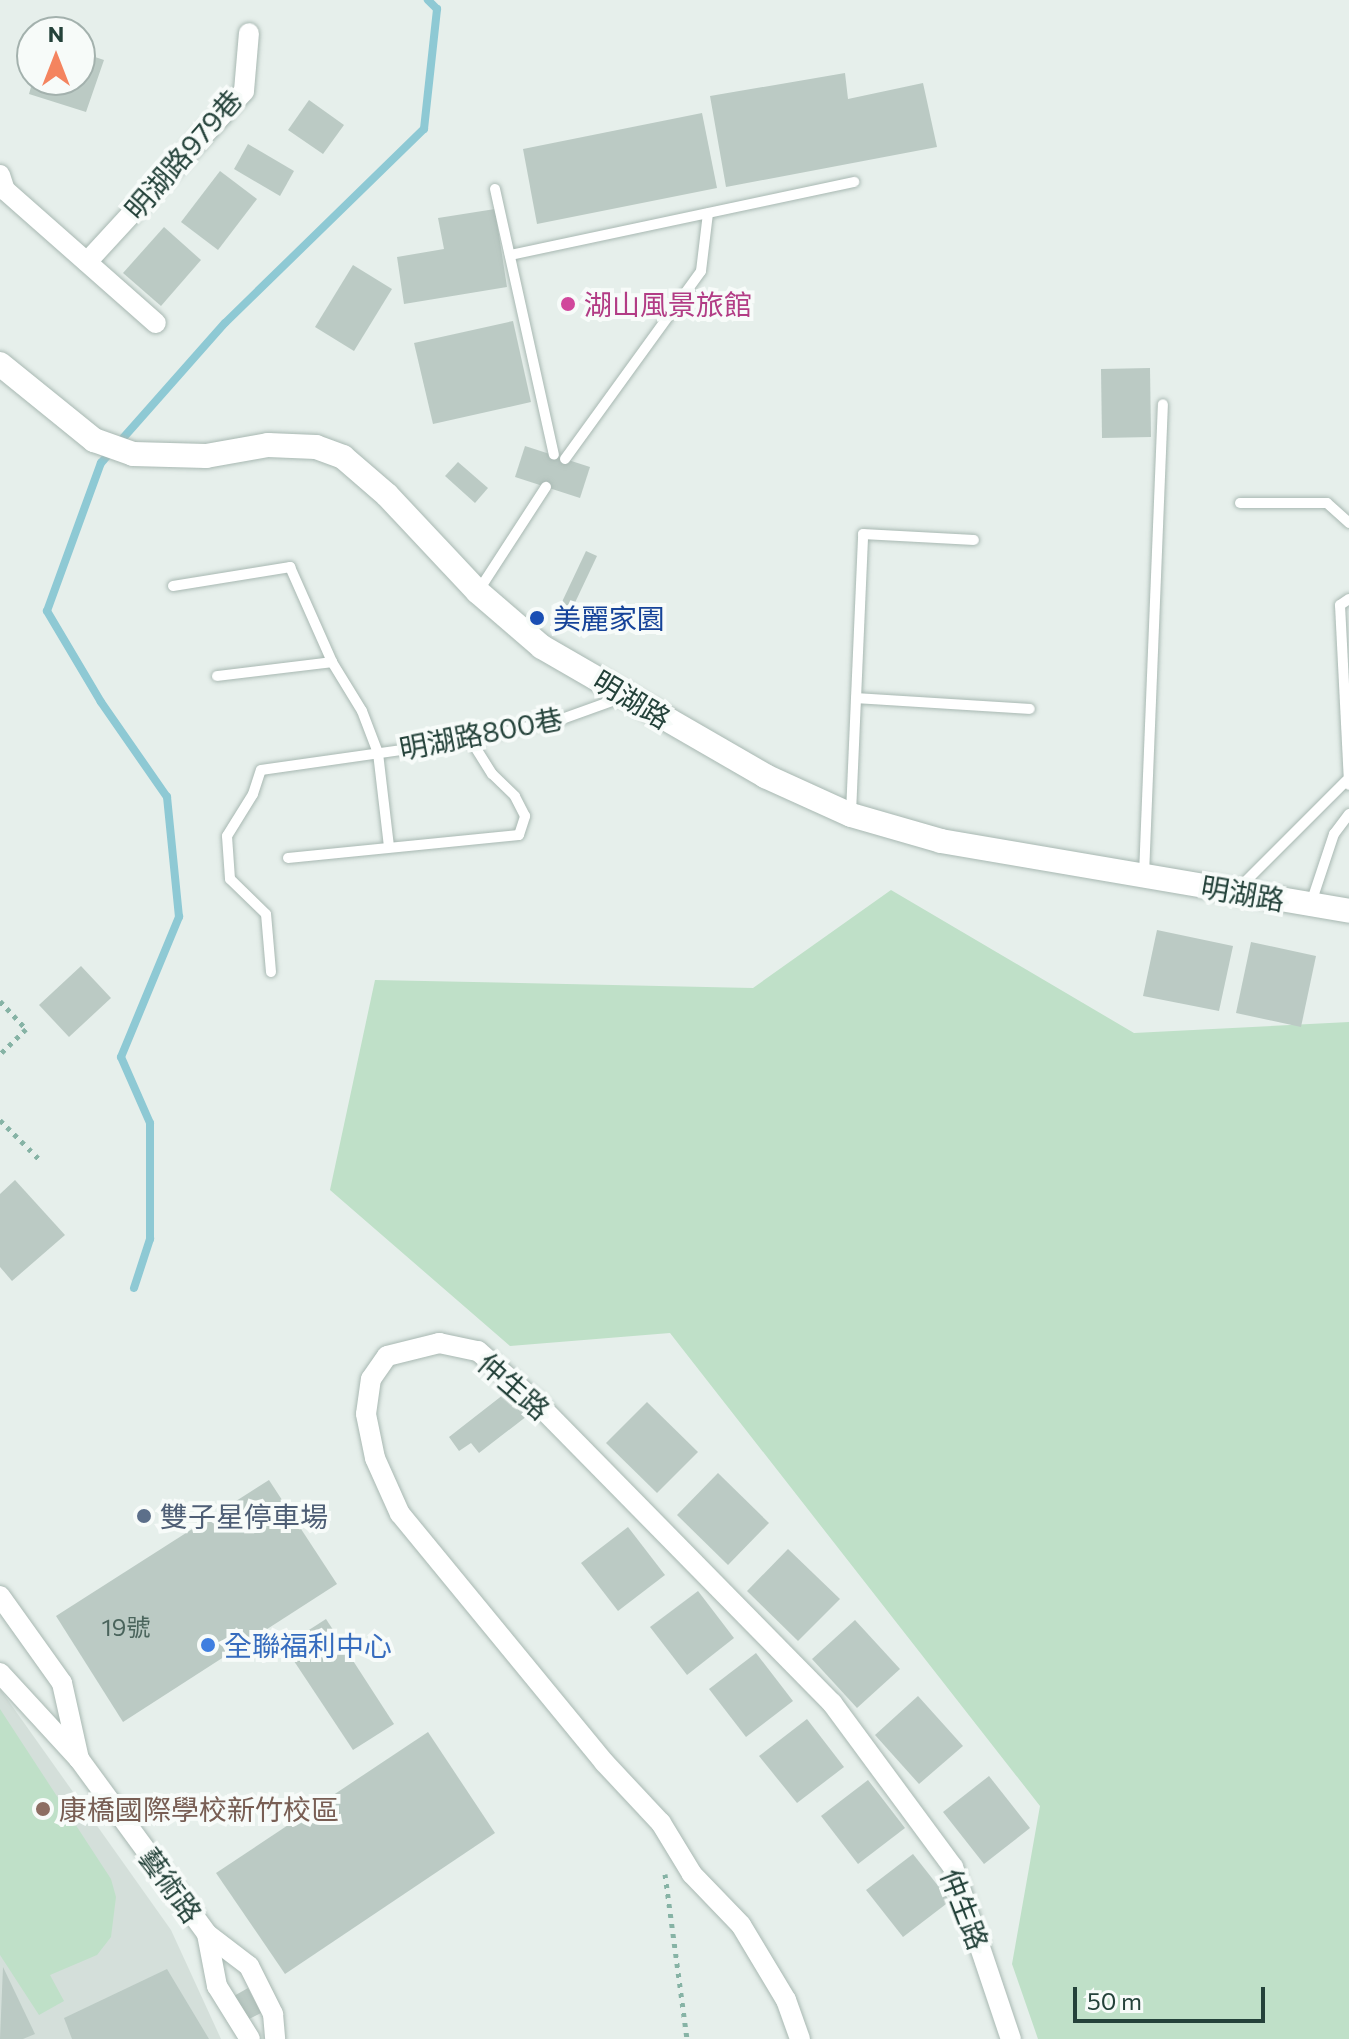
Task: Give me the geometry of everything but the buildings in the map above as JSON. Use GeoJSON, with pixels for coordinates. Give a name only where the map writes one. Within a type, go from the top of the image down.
{"type":"FeatureCollection","features":[{"type":"Feature","properties":{"kind":"street","name":"明湖路979巷"},"geometry":{"type":"LineString","coordinates":[[87,262],[244,91],[249,33]]}},
{"type":"Feature","properties":{"kind":"street"},"geometry":{"type":"LineString","coordinates":[[0,175],[5,190],[156,323]]}},
{"type":"Feature","properties":{"kind":"street","name":"明湖路"},"geometry":{"type":"LineString","coordinates":[[0,364],[94,440],[133,454],[206,456],[268,445],[316,447],[343,457],[387,495],[478,592],[542,647],[629,694],[765,776],[851,815],[941,841],[1349,911]]}},
{"type":"Feature","properties":{"kind":"street","name":"仲生路"},"geometry":{"type":"LineString","coordinates":[[800,2039],[786,2000],[741,1925],[692,1874],[661,1823],[604,1762],[400,1514],[375,1458],[366,1414],[371,1379],[387,1356],[439,1343],[478,1351],[535,1401],[832,1703],[953,1867],[1011,2039]]}},
{"type":"Feature","properties":{"kind":"street","name":"藝術路"},"geometry":{"type":"LineString","coordinates":[[0,1596],[62,1683],[79,1759]]}},
{"type":"Feature","properties":{"kind":"street","name":"藝術路"},"geometry":{"type":"LineString","coordinates":[[0,1673],[79,1759],[207,1934],[249,1966],[273,2014],[275,2039]]}},
{"type":"Feature","properties":{"kind":"street","name":"藝術路"},"geometry":{"type":"LineString","coordinates":[[207,1934],[217,1986],[250,2039]]}},
{"type":"Feature","properties":{"kind":"lane"},"geometry":{"type":"LineString","coordinates":[[510,255],[854,182]]}},
{"type":"Feature","properties":{"kind":"lane"},"geometry":{"type":"LineString","coordinates":[[495,189],[560,457],[701,271],[708,213]]}},
{"type":"Feature","properties":{"kind":"lane"},"geometry":{"type":"LineString","coordinates":[[1144,875],[1163,404]]}},
{"type":"Feature","properties":{"kind":"lane"},"geometry":{"type":"LineString","coordinates":[[478,592],[546,487]]}},
{"type":"Feature","properties":{"kind":"lane"},"geometry":{"type":"LineString","coordinates":[[1240,503],[1327,503],[1349,523]]}},
{"type":"Feature","properties":{"kind":"lane"},"geometry":{"type":"LineString","coordinates":[[851,815],[863,534],[974,540]]}},
{"type":"Feature","properties":{"kind":"lane","name":"明湖路800巷"},"geometry":{"type":"LineString","coordinates":[[173,586],[290,567],[332,662],[362,711],[378,753],[389,847]]}},
{"type":"Feature","properties":{"kind":"lane"},"geometry":{"type":"LineString","coordinates":[[1234,892],[1347,783],[1340,605],[1349,599]]}},
{"type":"Feature","properties":{"kind":"lane"},"geometry":{"type":"LineString","coordinates":[[217,676],[332,662]]}},
{"type":"Feature","properties":{"kind":"lane","name":"明湖路800巷"},"geometry":{"type":"LineString","coordinates":[[378,753],[471,740],[562,719],[629,694]]}},
{"type":"Feature","properties":{"kind":"lane"},"geometry":{"type":"LineString","coordinates":[[856,698],[1030,709]]}},
{"type":"Feature","properties":{"kind":"lane"},"geometry":{"type":"LineString","coordinates":[[288,858],[519,835],[525,816],[515,796],[492,774],[471,740]]}},
{"type":"Feature","properties":{"kind":"lane"},"geometry":{"type":"LineString","coordinates":[[271,972],[266,914],[230,879],[227,836],[253,794],[261,770],[378,753]]}},
{"type":"Feature","properties":{"kind":"lane"},"geometry":{"type":"LineString","coordinates":[[1310,905],[1334,834],[1349,814]]}},
{"type":"Feature","properties":{"kind":"path"},"geometry":{"type":"LineString","coordinates":[[0,1001],[26,1029],[0,1054]]}},
{"type":"Feature","properties":{"kind":"path"},"geometry":{"type":"LineString","coordinates":[[0,1120],[39,1159]]}},
{"type":"Feature","properties":{"kind":"path"},"geometry":{"type":"LineString","coordinates":[[664,1865],[687,2039]]}},
{"type":"Feature","properties":{"kind":"shaded area","name":"康橋國際學校新竹校區"},"geometry":{"type":"Polygon","coordinates":[[[0,1689],[171,1930],[221,2039],[0,2039],[0,1689]]]}},
{"type":"Feature","properties":{"kind":"green space"},"geometry":{"type":"Polygon","coordinates":[[[891,890],[1134,1033],[1349,1022],[1349,2039],[1038,2039],[1012,1964],[1040,1806],[670,1333],[510,1346],[330,1190],[375,980],[753,988],[891,890]]]}},
{"type":"Feature","properties":{"kind":"green space"},"geometry":{"type":"Polygon","coordinates":[[[0,1709],[111,1879],[116,1897],[111,1937],[97,1955],[50,1975],[64,2001],[39,2015],[0,1955],[0,1709]]]}},
{"type":"Feature","properties":{"kind":"waterway"},"geometry":{"type":"LineString","coordinates":[[134,1288],[150,1239],[150,1123],[121,1057],[179,917],[167,797],[101,702],[47,611],[101,463],[225,323],[424,129],[437,9],[428,0]]}},
{"type":"Feature","properties":{"kind":"place","name":"湖山風景旅館"},"geometry":{"type":"Point","coordinates":[568,304]}},
{"type":"Feature","properties":{"kind":"place","name":"美麗家園"},"geometry":{"type":"Point","coordinates":[537,618]}},
{"type":"Feature","properties":{"kind":"place","name":"雙子星停車場"},"geometry":{"type":"Point","coordinates":[144,1516]}},
{"type":"Feature","properties":{"kind":"place","name":"全聯福利中心"},"geometry":{"type":"Point","coordinates":[208,1645]}},
{"type":"Feature","properties":{"kind":"place","name":"康橋國際學校新竹校區"},"geometry":{"type":"Point","coordinates":[43,1809]}}]}
